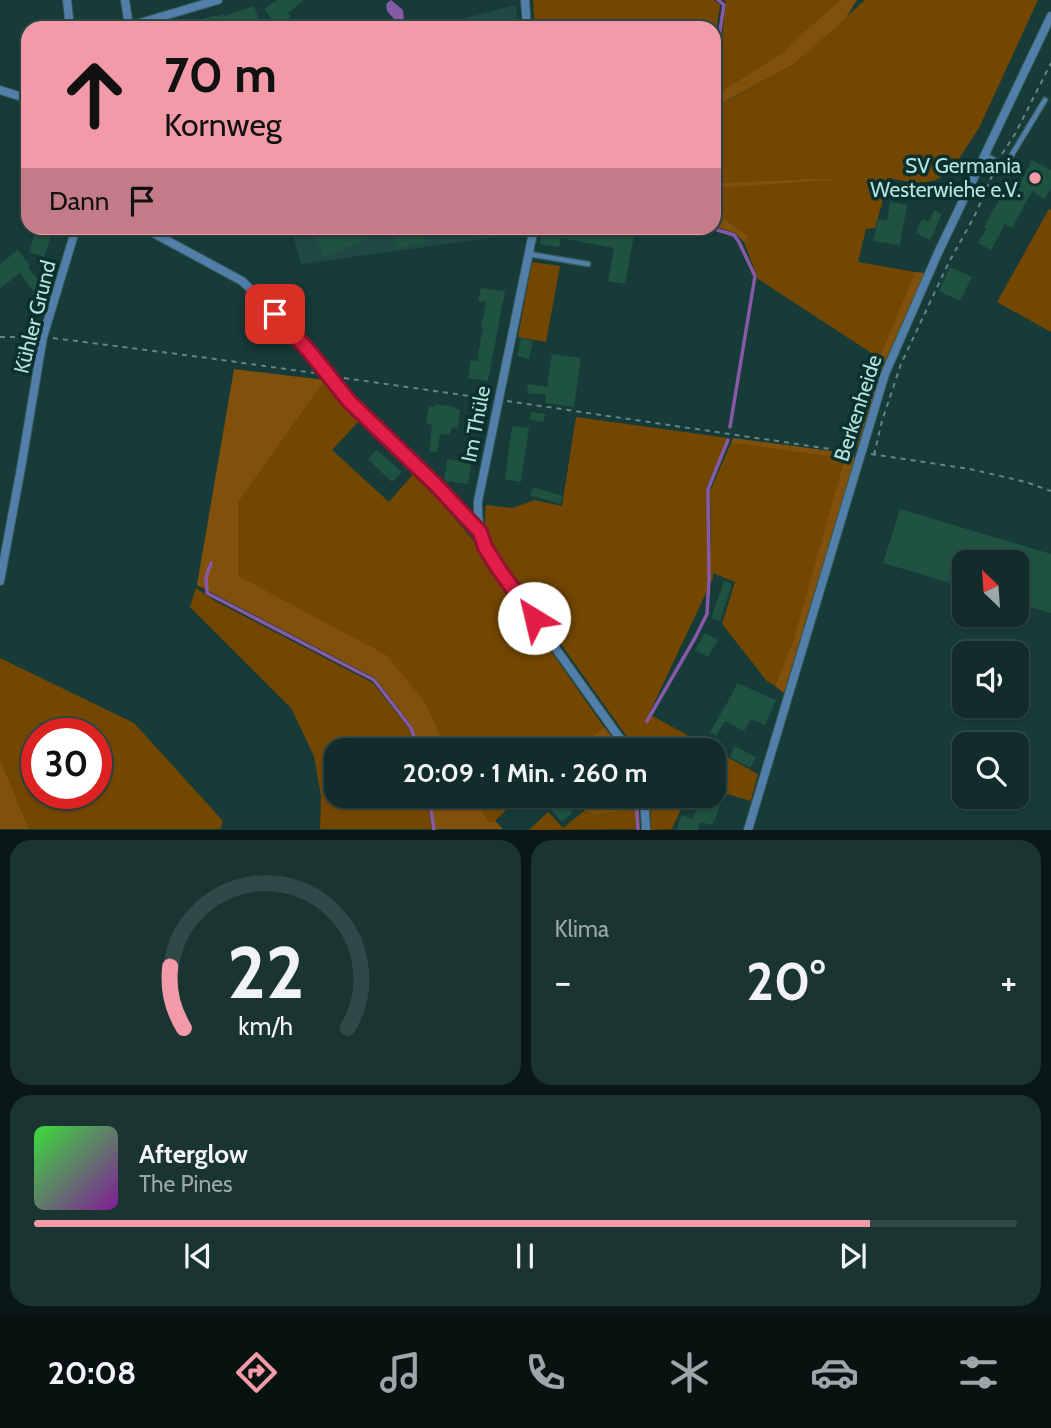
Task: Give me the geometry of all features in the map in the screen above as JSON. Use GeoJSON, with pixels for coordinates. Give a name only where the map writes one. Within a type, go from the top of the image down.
{"type":"FeatureCollection","features":[{"type":"Feature","properties":{"kind":"street"},"geometry":{"type":"LineString","coordinates":[[68,0],[70,21]]}},
{"type":"Feature","properties":{"kind":"street"},"geometry":{"type":"LineString","coordinates":[[125,0],[126,21]]}},
{"type":"Feature","properties":{"kind":"street"},"geometry":{"type":"LineString","coordinates":[[146,21],[218,0]]}},
{"type":"Feature","properties":{"kind":"street"},"geometry":{"type":"LineString","coordinates":[[525,0],[526,21]]}},
{"type":"Feature","properties":{"kind":"street","name":"Berkenheide"},"geometry":{"type":"LineString","coordinates":[[748,830],[885,374],[938,253],[1051,18]]}},
{"type":"Feature","properties":{"kind":"street"},"geometry":{"type":"LineString","coordinates":[[0,90],[21,97]]}},
{"type":"Feature","properties":{"kind":"street","name":"Kühler Grund"},"geometry":{"type":"LineString","coordinates":[[0,580],[43,337],[74,235]]}},
{"type":"Feature","properties":{"kind":"street"},"geometry":{"type":"LineString","coordinates":[[157,235],[242,281],[301,342],[349,401],[435,484],[480,532]]}},
{"type":"Feature","properties":{"kind":"street","name":"Im Thüle"},"geometry":{"type":"LineString","coordinates":[[532,235],[478,501],[480,532],[485,547],[498,568],[620,738]]}},
{"type":"Feature","properties":{"kind":"street"},"geometry":{"type":"LineString","coordinates":[[645,808],[646,830]]}},
{"type":"Feature","properties":{"kind":"lane"},"geometry":{"type":"LineString","coordinates":[[984,155],[1005,166],[1045,100]]}},
{"type":"Feature","properties":{"kind":"lane"},"geometry":{"type":"LineString","coordinates":[[528,253],[588,264]]}},
{"type":"Feature","properties":{"kind":"path"},"geometry":{"type":"LineString","coordinates":[[874,455],[901,364],[948,264],[976,213],[998,162],[1051,62]]}},
{"type":"Feature","properties":{"kind":"path"},"geometry":{"type":"LineString","coordinates":[[0,337],[43,337],[208,358],[861,453],[970,469],[1026,482],[1051,491]]}},
{"type":"Feature","properties":{"kind":"shaded area"},"geometry":{"type":"Polygon","coordinates":[[[391,0],[403,10],[404,21],[395,21],[387,11],[387,3],[391,0]]]}},
{"type":"Feature","properties":{"kind":"shaded area"},"geometry":{"type":"Polygon","coordinates":[[[533,0],[714,0],[720,5],[718,21],[534,21],[533,0]]]}},
{"type":"Feature","properties":{"kind":"shaded area"},"geometry":{"type":"Polygon","coordinates":[[[723,0],[840,0],[783,52],[721,92],[721,38],[726,2],[723,0]]]}},
{"type":"Feature","properties":{"kind":"shaded area"},"geometry":{"type":"Polygon","coordinates":[[[840,0],[857,0],[845,19],[794,64],[721,104],[721,92],[783,52],[840,0]]]}},
{"type":"Feature","properties":{"kind":"shaded area"},"geometry":{"type":"Polygon","coordinates":[[[865,0],[1038,0],[979,128],[950,172],[933,181],[913,183],[889,178],[875,228],[866,229],[858,262],[915,272],[879,358],[758,279],[744,242],[749,237],[721,218],[721,188],[804,179],[721,183],[721,104],[794,64],[865,0]]]}},
{"type":"Feature","properties":{"kind":"shaded area"},"geometry":{"type":"Polygon","coordinates":[[[516,5],[517,21],[454,21],[516,5]]]}},
{"type":"Feature","properties":{"kind":"shaded area"},"geometry":{"type":"Polygon","coordinates":[[[804,179],[842,179],[721,188],[721,183],[804,179]]]}},
{"type":"Feature","properties":{"kind":"shaded area"},"geometry":{"type":"Polygon","coordinates":[[[721,204],[725,219],[749,237],[744,242],[735,233],[721,228],[721,217],[724,218],[721,204]]]}},
{"type":"Feature","properties":{"kind":"shaded area"},"geometry":{"type":"Polygon","coordinates":[[[1049,209],[1051,210],[1051,332],[997,302],[1049,209]]]}},
{"type":"Feature","properties":{"kind":"shaded area"},"geometry":{"type":"Polygon","coordinates":[[[293,235],[512,235],[301,264],[293,235]]]}},
{"type":"Feature","properties":{"kind":"shaded area"},"geometry":{"type":"Polygon","coordinates":[[[532,262],[560,266],[546,342],[518,337],[532,262]]]}},
{"type":"Feature","properties":{"kind":"shaded area"},"geometry":{"type":"Polygon","coordinates":[[[915,272],[925,273],[884,365],[857,448],[849,446],[880,365],[879,358],[915,272]]]}},
{"type":"Feature","properties":{"kind":"shaded area"},"geometry":{"type":"Polygon","coordinates":[[[234,369],[325,380],[238,503],[238,576],[386,655],[425,702],[442,738],[416,738],[412,726],[375,678],[197,585],[234,369]]]}},
{"type":"Feature","properties":{"kind":"shaded area"},"geometry":{"type":"Polygon","coordinates":[[[325,380],[361,419],[332,450],[389,502],[415,472],[473,540],[604,727],[590,738],[442,738],[425,702],[238,576],[238,503],[325,380]]]}},
{"type":"Feature","properties":{"kind":"shaded area"},"geometry":{"type":"Polygon","coordinates":[[[576,417],[728,438],[706,488],[711,554],[710,491],[731,443],[846,457],[793,641],[775,686],[767,681],[722,624],[735,582],[713,573],[649,714],[693,738],[628,738],[496,553],[486,530],[486,505],[513,508],[534,500],[562,506],[576,417]]]}},
{"type":"Feature","properties":{"kind":"shaded area"},"geometry":{"type":"Polygon","coordinates":[[[733,438],[853,454],[855,459],[784,693],[775,686],[793,641],[845,458],[731,443],[733,438]]]}},
{"type":"Feature","properties":{"kind":"shaded area"},"geometry":{"type":"Polygon","coordinates":[[[196,588],[215,601],[373,683],[410,730],[413,738],[324,738],[324,808],[429,808],[432,829],[320,829],[321,796],[314,756],[291,708],[190,607],[196,588]]]}},
{"type":"Feature","properties":{"kind":"shaded area"},"geometry":{"type":"Polygon","coordinates":[[[0,658],[134,723],[223,821],[220,829],[29,829],[0,759],[0,658]]]}},
{"type":"Feature","properties":{"kind":"shaded area"},"geometry":{"type":"Polygon","coordinates":[[[604,727],[613,738],[590,738],[604,727]]]}},
{"type":"Feature","properties":{"kind":"shaded area"},"geometry":{"type":"Polygon","coordinates":[[[726,756],[758,774],[751,801],[726,794],[726,756]]]}},
{"type":"Feature","properties":{"kind":"shaded area"},"geometry":{"type":"Polygon","coordinates":[[[0,759],[29,829],[0,829],[0,759]]]}},
{"type":"Feature","properties":{"kind":"shaded area"},"geometry":{"type":"Polygon","coordinates":[[[432,808],[480,808],[489,822],[495,821],[503,829],[435,829],[432,808]]]}},
{"type":"Feature","properties":{"kind":"shaded area"},"geometry":{"type":"Polygon","coordinates":[[[480,808],[508,808],[495,821],[489,822],[480,808]]]}},
{"type":"Feature","properties":{"kind":"shaded area"},"geometry":{"type":"Polygon","coordinates":[[[587,808],[639,808],[596,815],[584,811],[587,808]]]}},
{"type":"Feature","properties":{"kind":"shaded area"},"geometry":{"type":"Polygon","coordinates":[[[639,808],[640,829],[529,830],[548,812],[563,828],[584,811],[596,815],[639,808]]]}},
{"type":"Feature","properties":{"kind":"shaded area"},"geometry":{"type":"Polygon","coordinates":[[[650,808],[682,808],[672,829],[651,830],[650,808]]]}},
{"type":"Feature","properties":{"kind":"building"},"geometry":{"type":"Polygon","coordinates":[[[277,0],[304,0],[288,13],[291,17],[285,21],[273,21],[264,9],[277,0]]]}},
{"type":"Feature","properties":{"kind":"building"},"geometry":{"type":"Polygon","coordinates":[[[254,6],[259,21],[199,20],[216,15],[224,16],[254,6]]]}},
{"type":"Feature","properties":{"kind":"building"},"geometry":{"type":"Polygon","coordinates":[[[1032,160],[1051,170],[1051,188],[1045,199],[1033,190],[1012,228],[1005,224],[991,250],[978,243],[1005,189],[1015,194],[1032,160]]]}},
{"type":"Feature","properties":{"kind":"building"},"geometry":{"type":"Polygon","coordinates":[[[890,202],[907,205],[900,245],[873,241],[878,219],[887,221],[890,202]]]}},
{"type":"Feature","properties":{"kind":"building"},"geometry":{"type":"Polygon","coordinates":[[[934,210],[942,214],[930,240],[916,233],[922,219],[929,222],[934,210]]]}},
{"type":"Feature","properties":{"kind":"building"},"geometry":{"type":"Polygon","coordinates":[[[35,235],[52,235],[44,257],[29,252],[35,235]]]}},
{"type":"Feature","properties":{"kind":"building"},"geometry":{"type":"Polygon","coordinates":[[[315,235],[369,235],[370,238],[324,257],[315,235]]]}},
{"type":"Feature","properties":{"kind":"building"},"geometry":{"type":"Polygon","coordinates":[[[395,235],[423,235],[425,242],[398,248],[395,235]]]}},
{"type":"Feature","properties":{"kind":"building"},"geometry":{"type":"Polygon","coordinates":[[[542,235],[634,235],[625,284],[608,281],[614,248],[561,238],[559,247],[540,244],[542,235]]]}},
{"type":"Feature","properties":{"kind":"building"},"geometry":{"type":"Polygon","coordinates":[[[18,250],[43,287],[35,293],[20,273],[0,288],[0,264],[18,250]]]}},
{"type":"Feature","properties":{"kind":"building"},"geometry":{"type":"Polygon","coordinates":[[[950,267],[972,277],[960,301],[939,291],[950,267]]]}},
{"type":"Feature","properties":{"kind":"building"},"geometry":{"type":"Polygon","coordinates":[[[481,288],[505,291],[488,381],[468,378],[471,360],[477,361],[483,327],[486,302],[478,301],[481,288]]]}},
{"type":"Feature","properties":{"kind":"building"},"geometry":{"type":"Polygon","coordinates":[[[521,338],[533,341],[529,359],[517,356],[521,338]]]}},
{"type":"Feature","properties":{"kind":"building"},"geometry":{"type":"Polygon","coordinates":[[[552,354],[581,358],[574,407],[545,403],[546,395],[527,393],[528,384],[547,387],[552,354]]]}},
{"type":"Feature","properties":{"kind":"building"},"geometry":{"type":"Polygon","coordinates":[[[435,404],[460,410],[458,428],[452,427],[450,435],[440,434],[437,452],[429,451],[432,425],[426,424],[429,406],[435,407],[435,404]]]}},
{"type":"Feature","properties":{"kind":"building"},"geometry":{"type":"Polygon","coordinates":[[[531,412],[545,414],[544,422],[530,420],[531,412]]]}},
{"type":"Feature","properties":{"kind":"building"},"geometry":{"type":"Polygon","coordinates":[[[512,426],[529,428],[521,482],[505,479],[512,426]]]}},
{"type":"Feature","properties":{"kind":"building"},"geometry":{"type":"Polygon","coordinates":[[[376,450],[402,472],[392,482],[368,459],[376,450]]]}},
{"type":"Feature","properties":{"kind":"building"},"geometry":{"type":"Polygon","coordinates":[[[447,459],[471,463],[468,484],[444,481],[447,459]]]}},
{"type":"Feature","properties":{"kind":"building"},"geometry":{"type":"Polygon","coordinates":[[[533,487],[563,496],[560,504],[530,495],[533,487]]]}},
{"type":"Feature","properties":{"kind":"building"},"geometry":{"type":"Polygon","coordinates":[[[900,509],[1051,554],[1051,613],[1029,607],[1029,550],[952,550],[952,583],[883,563],[900,509]]]}},
{"type":"Feature","properties":{"kind":"building"},"geometry":{"type":"Polygon","coordinates":[[[724,581],[732,584],[720,621],[711,618],[724,581]]]}},
{"type":"Feature","properties":{"kind":"building"},"geometry":{"type":"Polygon","coordinates":[[[705,633],[718,640],[708,657],[695,650],[705,633]]]}},
{"type":"Feature","properties":{"kind":"building"},"geometry":{"type":"Polygon","coordinates":[[[737,683],[776,700],[765,725],[751,719],[744,731],[725,721],[716,736],[710,732],[737,683]]]}},
{"type":"Feature","properties":{"kind":"building"},"geometry":{"type":"Polygon","coordinates":[[[735,746],[756,757],[750,768],[730,757],[735,746]]]}},
{"type":"Feature","properties":{"kind":"building"},"geometry":{"type":"Polygon","coordinates":[[[550,808],[570,808],[573,812],[562,822],[550,808]]]}},
{"type":"Feature","properties":{"kind":"building"},"geometry":{"type":"Polygon","coordinates":[[[697,808],[719,808],[712,825],[700,822],[698,830],[677,830],[681,815],[693,819],[697,808]]]}},
{"type":"Feature","properties":{"kind":"waterway"},"geometry":{"type":"LineString","coordinates":[[718,0],[724,5],[721,24]]}},
{"type":"Feature","properties":{"kind":"waterway"},"geometry":{"type":"LineString","coordinates":[[721,231],[734,235],[755,276],[730,427]]}},
{"type":"Feature","properties":{"kind":"waterway"},"geometry":{"type":"LineString","coordinates":[[647,721],[707,614],[708,489],[728,440]]}},
{"type":"Feature","properties":{"kind":"waterway"},"geometry":{"type":"LineString","coordinates":[[211,563],[206,577],[207,593],[374,680],[411,728],[414,738]]}},
{"type":"Feature","properties":{"kind":"waterway"},"geometry":{"type":"LineString","coordinates":[[431,808],[434,830]]}},
{"type":"Feature","properties":{"kind":"waterway"},"geometry":{"type":"LineString","coordinates":[[637,808],[638,830]]}},
{"type":"Feature","properties":{"kind":"place","name":"SV Germania Westerwiehe e.V."},"geometry":{"type":"Point","coordinates":[1035,178]}},
{"type":"Feature","properties":{"kind":"route"},"geometry":{"type":"LineString","coordinates":[[275,314],[349,401],[435,484],[480,532],[485,547],[498,568],[534,618]]}}]}
